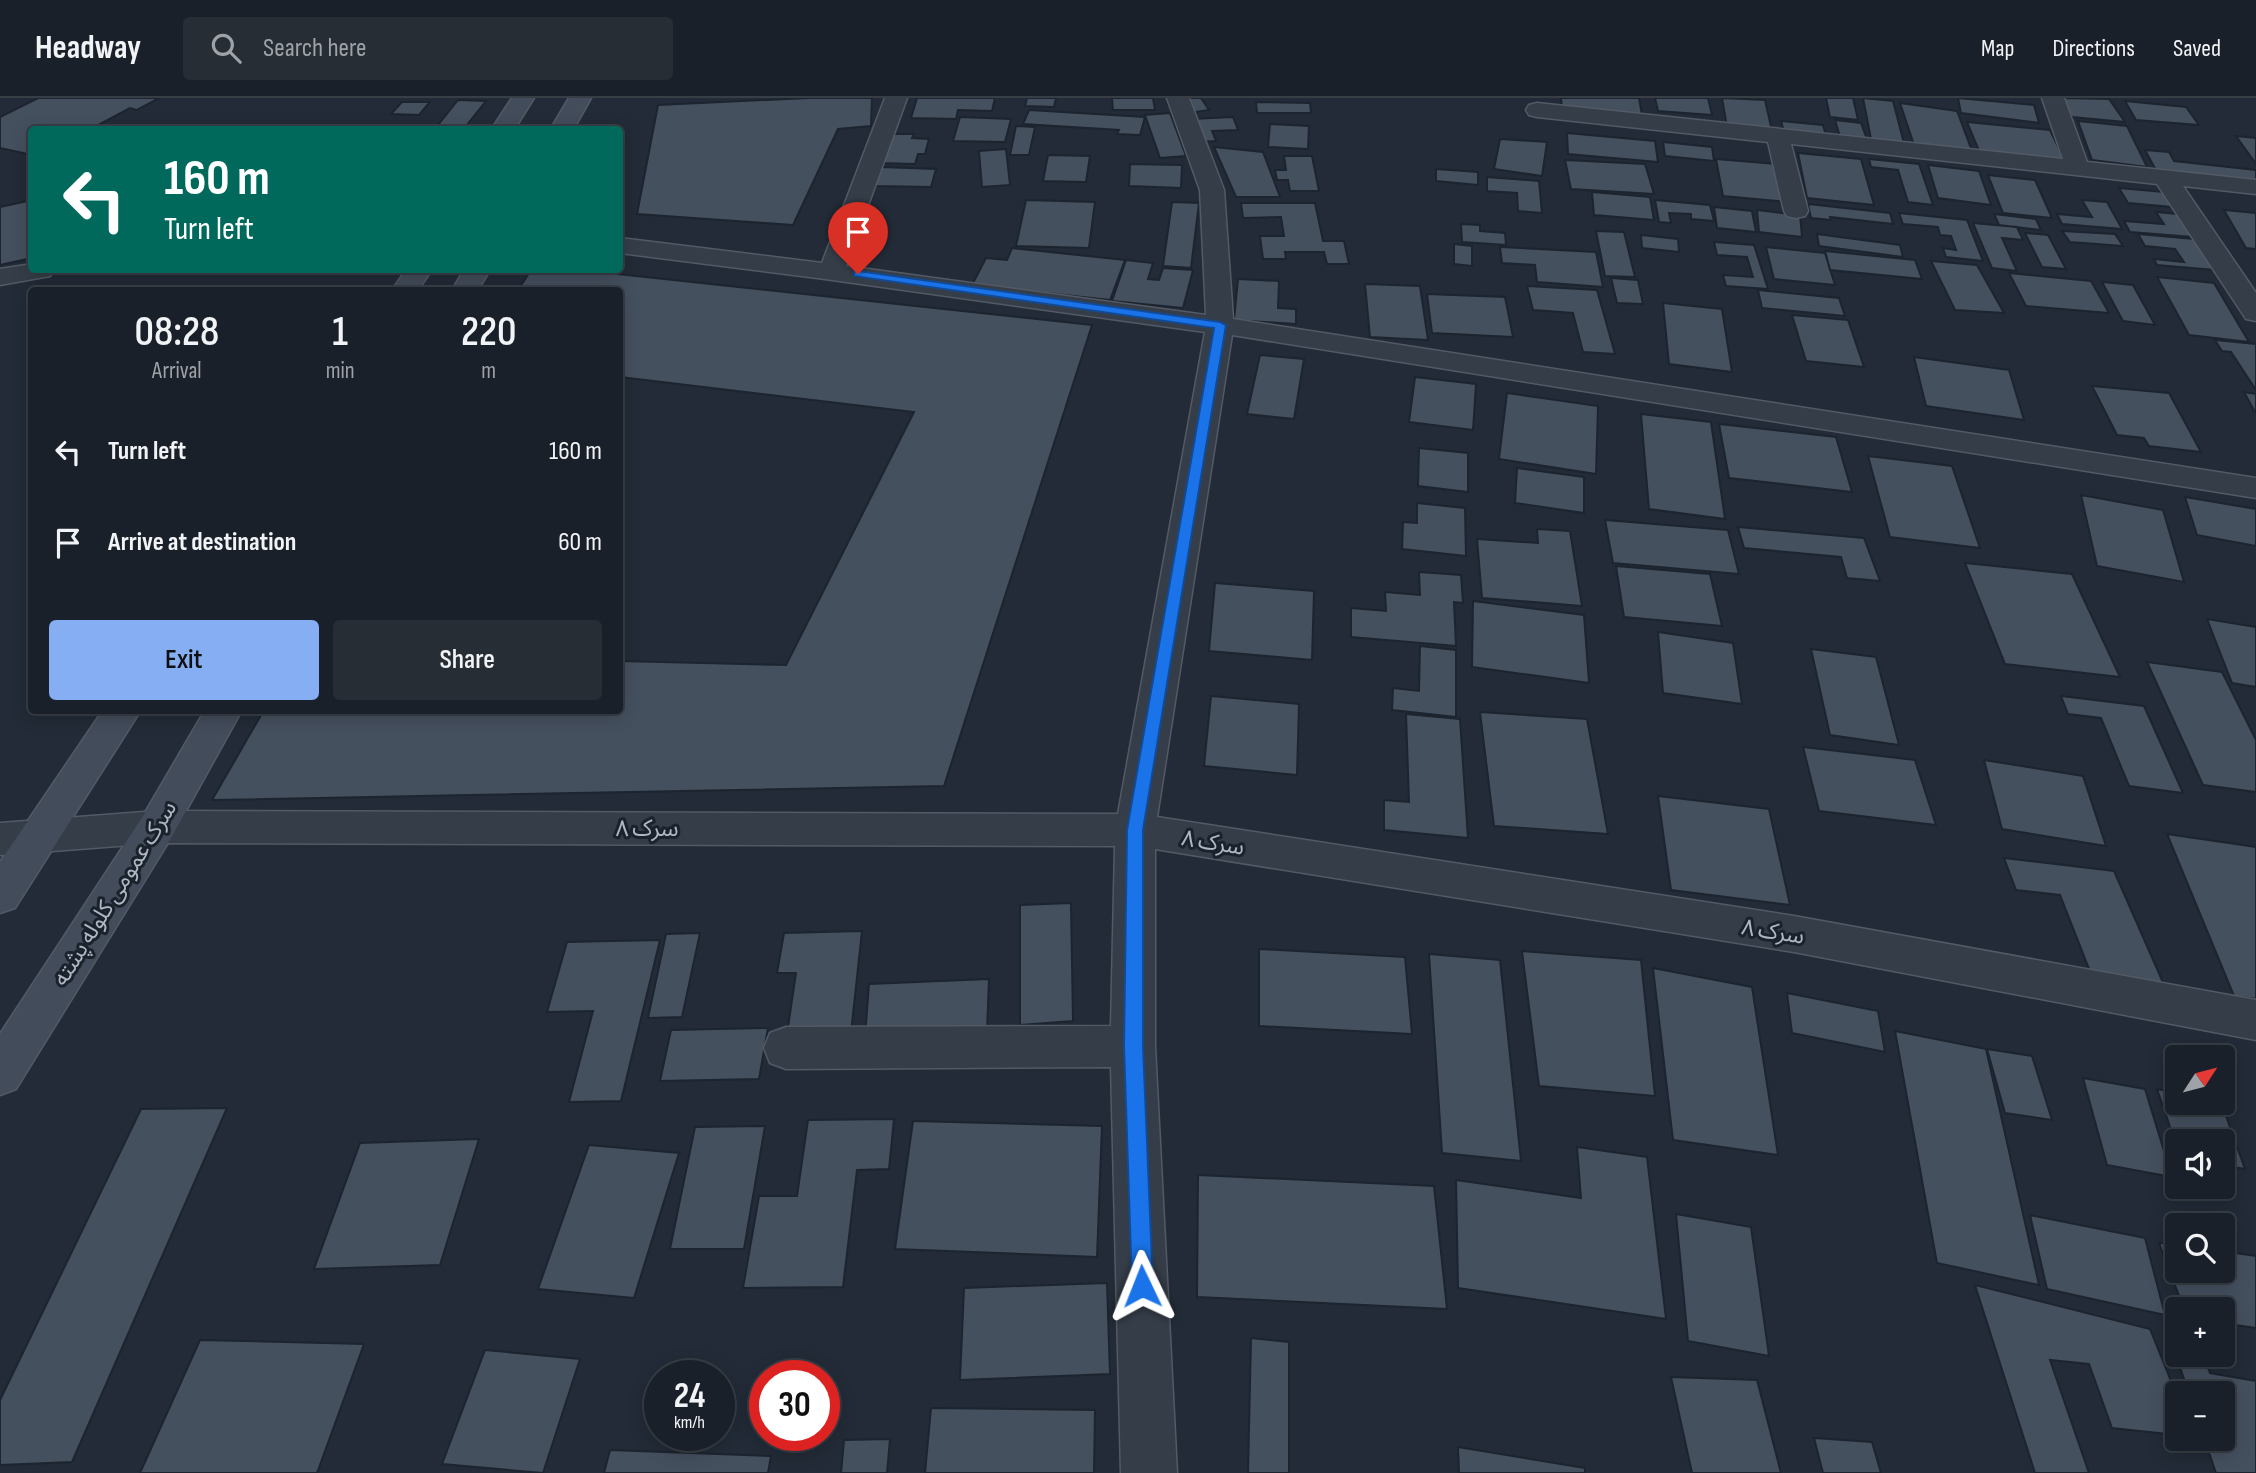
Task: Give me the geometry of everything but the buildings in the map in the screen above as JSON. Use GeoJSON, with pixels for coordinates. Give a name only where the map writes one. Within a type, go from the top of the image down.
{"type":"FeatureCollection","features":[{"type":"Feature","properties":{"kind":"main road"},"geometry":{"type":"LineString","coordinates":[[505,126],[523,98]]}},
{"type":"Feature","properties":{"kind":"main road"},"geometry":{"type":"LineString","coordinates":[[563,126],[580,98]]}},
{"type":"Feature","properties":{"kind":"main road"},"geometry":{"type":"LineString","coordinates":[[0,896],[121,714]]}},
{"type":"Feature","properties":{"kind":"main road","name":"سرک عمومی کلوله پشته"},"geometry":{"type":"LineString","coordinates":[[0,1074],[157,827],[222,714]]}},
{"type":"Feature","properties":{"kind":"street"},"geometry":{"type":"LineString","coordinates":[[831,270],[897,98]]}},
{"type":"Feature","properties":{"kind":"street"},"geometry":{"type":"LineString","coordinates":[[1149,1473],[1133,1046],[1135,830],[1220,325],[1212,190],[1178,98]]}},
{"type":"Feature","properties":{"kind":"street"},"geometry":{"type":"LineString","coordinates":[[2053,98],[2078,168]]}},
{"type":"Feature","properties":{"kind":"street"},"geometry":{"type":"LineString","coordinates":[[1537,110],[2256,187]]}},
{"type":"Feature","properties":{"kind":"street"},"geometry":{"type":"LineString","coordinates":[[1778,136],[1796,211]]}},
{"type":"Feature","properties":{"kind":"street"},"geometry":{"type":"LineString","coordinates":[[2165,177],[2256,313]]}},
{"type":"Feature","properties":{"kind":"street"},"geometry":{"type":"LineString","coordinates":[[623,246],[831,270],[1220,325],[2256,488]]}},
{"type":"Feature","properties":{"kind":"street"},"geometry":{"type":"LineString","coordinates":[[0,277],[28,272]]}},
{"type":"Feature","properties":{"kind":"street","name":"سرک ۸"},"geometry":{"type":"LineString","coordinates":[[0,839],[157,827],[1135,830],[1794,934],[2256,1020]]}},
{"type":"Feature","properties":{"kind":"street"},"geometry":{"type":"LineString","coordinates":[[786,1048],[1133,1046]]}},
{"type":"Feature","properties":{"kind":"route"},"geometry":{"type":"LineString","coordinates":[[858,274],[1220,325],[1135,830],[1133,1046],[1142,1286]]}}]}
